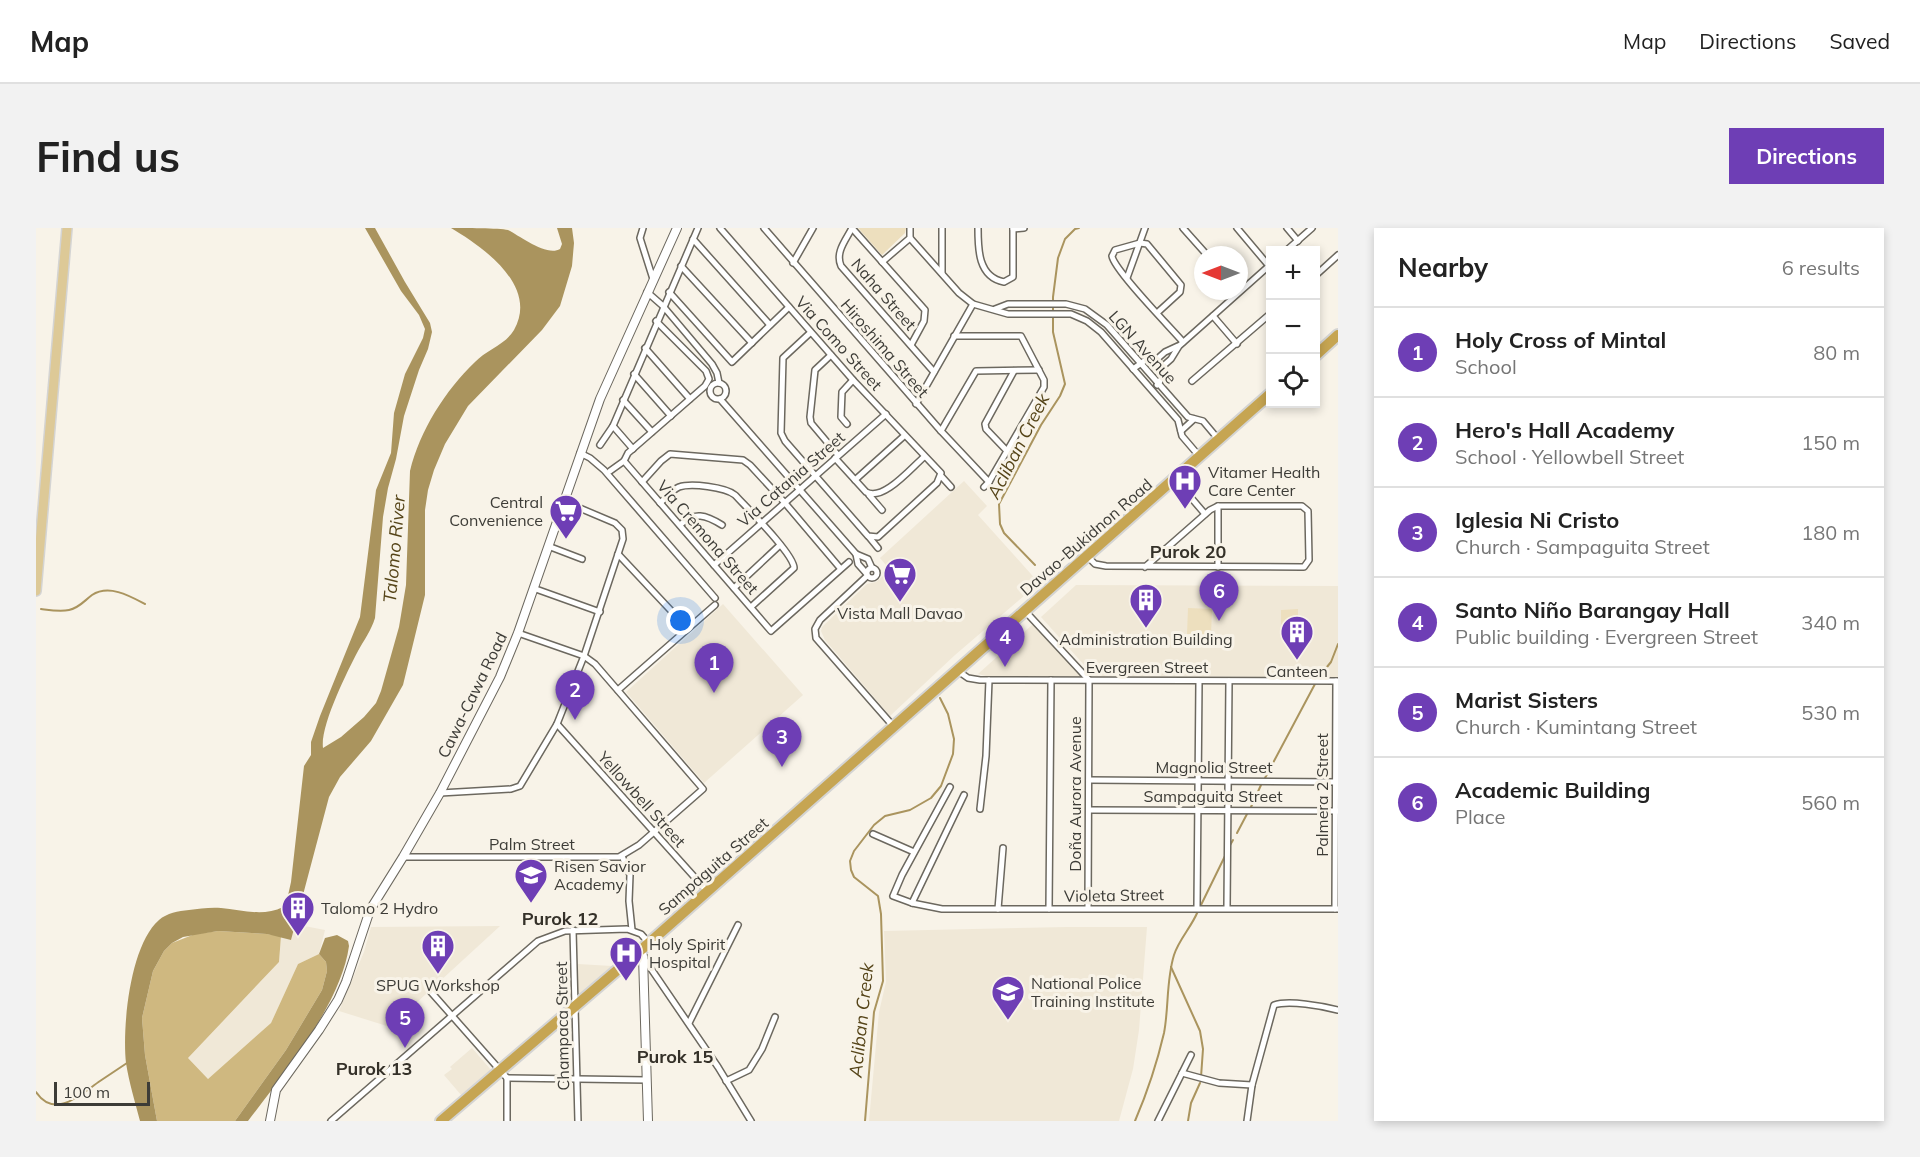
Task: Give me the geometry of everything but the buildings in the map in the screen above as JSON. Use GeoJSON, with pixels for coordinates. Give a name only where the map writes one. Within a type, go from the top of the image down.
{"type":"FeatureCollection","features":[{"type":"Feature","properties":{"kind":"highway"},"geometry":{"type":"LineString","coordinates":[[1317,354],[1338,335]]}},
{"type":"Feature","properties":{"kind":"highway","name":"Davao-Bukidnon Road"},"geometry":{"type":"LineString","coordinates":[[894,727],[1266,398]]}},
{"type":"Feature","properties":{"kind":"highway","name":"Sampaguita Street"},"geometry":{"type":"LineString","coordinates":[[441,1121],[504,1075],[575,1007],[641,953],[649,943],[707,891],[894,727]]}},
{"type":"Feature","properties":{"kind":"main road"},"geometry":{"type":"LineString","coordinates":[[36,591],[67,228]]}},
{"type":"Feature","properties":{"kind":"street"},"geometry":{"type":"LineString","coordinates":[[643,228],[640,238],[653,279]]}},
{"type":"Feature","properties":{"kind":"street","name":"Cawa-Cawa Road"},"geometry":{"type":"LineString","coordinates":[[270,1121],[276,1090],[338,1000],[370,910],[440,793],[493,691],[518,633],[600,399],[677,228]]}},
{"type":"Feature","properties":{"kind":"street"},"geometry":{"type":"LineString","coordinates":[[600,445],[613,426],[698,228]]}},
{"type":"Feature","properties":{"kind":"street","name":"Via Como Street"},"geometry":{"type":"LineString","coordinates":[[720,228],[853,380],[951,487]]}},
{"type":"Feature","properties":{"kind":"street","name":"Hiroshima Street"},"geometry":{"type":"LineString","coordinates":[[764,228],[771,231],[793,263],[916,404],[990,482]]}},
{"type":"Feature","properties":{"kind":"street"},"geometry":{"type":"LineString","coordinates":[[793,263],[813,228]]}},
{"type":"Feature","properties":{"kind":"street"},"geometry":{"type":"LineString","coordinates":[[852,228],[925,310],[924,321],[911,345]]}},
{"type":"Feature","properties":{"kind":"street","name":"Naha Street"},"geometry":{"type":"LineString","coordinates":[[852,228],[838,256],[841,266],[934,372]]}},
{"type":"Feature","properties":{"kind":"street"},"geometry":{"type":"LineString","coordinates":[[910,228],[910,238],[959,293],[973,304],[916,404]]}},
{"type":"Feature","properties":{"kind":"street"},"geometry":{"type":"LineString","coordinates":[[942,228],[942,273]]}},
{"type":"Feature","properties":{"kind":"street"},"geometry":{"type":"LineString","coordinates":[[978,228],[978,251],[982,265],[996,280],[1007,282],[1013,277],[1013,229],[1024,228]]}},
{"type":"Feature","properties":{"kind":"street"},"geometry":{"type":"LineString","coordinates":[[1127,278],[1145,228]]}},
{"type":"Feature","properties":{"kind":"street"},"geometry":{"type":"LineString","coordinates":[[1183,228],[1199,246]]}},
{"type":"Feature","properties":{"kind":"street"},"geometry":{"type":"LineString","coordinates":[[1237,228],[1266,261]]}},
{"type":"Feature","properties":{"kind":"street"},"geometry":{"type":"LineString","coordinates":[[1287,228],[1298,241]]}},
{"type":"Feature","properties":{"kind":"street"},"geometry":{"type":"LineString","coordinates":[[1292,246],[1312,228]]}},
{"type":"Feature","properties":{"kind":"street"},"geometry":{"type":"LineString","coordinates":[[882,262],[910,238]]}},
{"type":"Feature","properties":{"kind":"street"},"geometry":{"type":"LineString","coordinates":[[693,239],[770,325]]}},
{"type":"Feature","properties":{"kind":"street"},"geometry":{"type":"LineString","coordinates":[[1157,313],[1180,292],[1181,285],[1150,246],[1140,243],[1118,248],[1112,254],[1113,263],[1181,344]]}},
{"type":"Feature","properties":{"kind":"street"},"geometry":{"type":"LineString","coordinates":[[1320,271],[1338,255]]}},
{"type":"Feature","properties":{"kind":"street"},"geometry":{"type":"LineString","coordinates":[[681,266],[752,342]]}},
{"type":"Feature","properties":{"kind":"street"},"geometry":{"type":"LineString","coordinates":[[1248,284],[1266,269]]}},
{"type":"Feature","properties":{"kind":"street"},"geometry":{"type":"LineString","coordinates":[[647,292],[663,306],[712,364],[719,383],[726,389],[724,396],[720,399]]}},
{"type":"Feature","properties":{"kind":"street"},"geometry":{"type":"LineString","coordinates":[[669,292],[732,362],[789,308]]}},
{"type":"Feature","properties":{"kind":"street"},"geometry":{"type":"LineString","coordinates":[[1162,366],[1181,344],[1230,300]]}},
{"type":"Feature","properties":{"kind":"street","name":"LGN Avenue"},"geometry":{"type":"LineString","coordinates":[[973,304],[1008,314],[1065,314],[1075,315],[1087,321],[1104,336],[1178,420],[1183,438],[1200,457]]}},
{"type":"Feature","properties":{"kind":"street","name":"LGN Avenue"},"geometry":{"type":"LineString","coordinates":[[995,309],[1008,304],[1065,304],[1078,306],[1100,318],[1188,417],[1203,421],[1219,440]]}},
{"type":"Feature","properties":{"kind":"street"},"geometry":{"type":"LineString","coordinates":[[1075,315],[1078,306]]}},
{"type":"Feature","properties":{"kind":"street"},"geometry":{"type":"LineString","coordinates":[[1213,316],[1237,344]]}},
{"type":"Feature","properties":{"kind":"street"},"geometry":{"type":"LineString","coordinates":[[1192,381],[1266,318]]}},
{"type":"Feature","properties":{"kind":"street"},"geometry":{"type":"LineString","coordinates":[[610,471],[624,461],[633,449],[705,386],[709,379],[706,371],[657,321]]}},
{"type":"Feature","properties":{"kind":"street"},"geometry":{"type":"LineString","coordinates":[[1104,336],[1111,330]]}},
{"type":"Feature","properties":{"kind":"street"},"geometry":{"type":"LineString","coordinates":[[811,332],[783,358],[780,429],[785,441],[878,548]]}},
{"type":"Feature","properties":{"kind":"street"},"geometry":{"type":"LineString","coordinates":[[954,336],[1021,336],[1044,380],[1044,387],[990,482],[984,487]]}},
{"type":"Feature","properties":{"kind":"street"},"geometry":{"type":"LineString","coordinates":[[1156,360],[1165,352],[1181,344]]}},
{"type":"Feature","properties":{"kind":"street"},"geometry":{"type":"LineString","coordinates":[[645,348],[690,399]]}},
{"type":"Feature","properties":{"kind":"street"},"geometry":{"type":"LineString","coordinates":[[831,355],[815,369],[811,423],[855,480],[882,510]]}},
{"type":"Feature","properties":{"kind":"street"},"geometry":{"type":"LineString","coordinates":[[1133,369],[1140,362],[1150,358],[1162,366],[1162,377],[1151,390]]}},
{"type":"Feature","properties":{"kind":"street"},"geometry":{"type":"LineString","coordinates":[[941,431],[976,371],[983,369],[1039,370]]}},
{"type":"Feature","properties":{"kind":"street"},"geometry":{"type":"LineString","coordinates":[[1007,451],[986,429],[985,424],[1014,371]]}},
{"type":"Feature","properties":{"kind":"street"},"geometry":{"type":"LineString","coordinates":[[634,374],[671,416]]}},
{"type":"Feature","properties":{"kind":"street"},"geometry":{"type":"LineString","coordinates":[[847,424],[841,417],[842,392],[853,380]]}},
{"type":"Feature","properties":{"kind":"street"},"geometry":{"type":"LineString","coordinates":[[719,383],[712,385],[710,392],[713,398],[720,399],[856,554],[868,559],[872,568],[869,568],[867,574],[820,620],[815,629],[816,638],[894,727]]}},
{"type":"Feature","properties":{"kind":"street"},"geometry":{"type":"LineString","coordinates":[[623,400],[652,432]]}},
{"type":"Feature","properties":{"kind":"street","name":"Via Catania Street"},"geometry":{"type":"LineString","coordinates":[[714,565],[886,414]]}},
{"type":"Feature","properties":{"kind":"street"},"geometry":{"type":"LineString","coordinates":[[1181,431],[1194,419]]}},
{"type":"Feature","properties":{"kind":"street"},"geometry":{"type":"LineString","coordinates":[[613,426],[633,449]]}},
{"type":"Feature","properties":{"kind":"street"},"geometry":{"type":"LineString","coordinates":[[855,480],[904,436]]}},
{"type":"Feature","properties":{"kind":"street"},"geometry":{"type":"LineString","coordinates":[[580,453],[599,466],[715,601],[618,690]]}},
{"type":"Feature","properties":{"kind":"street"},"geometry":{"type":"LineString","coordinates":[[642,482],[669,454],[743,460],[785,503],[840,568],[849,562]]}},
{"type":"Feature","properties":{"kind":"street"},"geometry":{"type":"LineString","coordinates":[[868,494],[883,493],[924,457]]}},
{"type":"Feature","properties":{"kind":"street","name":"Via Cremona Street"},"geometry":{"type":"LineString","coordinates":[[624,461],[771,631],[840,568]]}},
{"type":"Feature","properties":{"kind":"street"},"geometry":{"type":"LineString","coordinates":[[867,534],[878,537],[937,483],[941,474]]}},
{"type":"Feature","properties":{"kind":"street"},"geometry":{"type":"LineString","coordinates":[[1175,478],[1205,514]]}},
{"type":"Feature","properties":{"kind":"street"},"geometry":{"type":"LineString","coordinates":[[660,503],[678,488],[721,488],[735,495],[761,523],[793,561],[794,568],[751,607]]}},
{"type":"Feature","properties":{"kind":"street"},"geometry":{"type":"LineString","coordinates":[[440,793],[511,789],[520,786],[557,724],[600,612],[623,534],[619,526],[563,501]]}},
{"type":"Feature","properties":{"kind":"street"},"geometry":{"type":"LineString","coordinates":[[1218,506],[1218,567]]}},
{"type":"Feature","properties":{"kind":"street"},"geometry":{"type":"LineString","coordinates":[[1087,556],[1100,566],[1145,567],[1302,567],[1306,566],[1309,560],[1308,514],[1305,507],[1218,506],[1205,514],[1145,567]]}},
{"type":"Feature","properties":{"kind":"street"},"geometry":{"type":"LineString","coordinates":[[680,525],[687,518],[698,516],[711,518],[722,525]]}},
{"type":"Feature","properties":{"kind":"street"},"geometry":{"type":"LineString","coordinates":[[734,588],[780,545]]}},
{"type":"Feature","properties":{"kind":"street"},"geometry":{"type":"LineString","coordinates":[[548,546],[582,560]]}},
{"type":"Feature","properties":{"kind":"street"},"geometry":{"type":"LineString","coordinates":[[618,554],[677,616]]}},
{"type":"Feature","properties":{"kind":"street"},"geometry":{"type":"LineString","coordinates":[[856,554],[858,564],[867,574]]}},
{"type":"Feature","properties":{"kind":"street"},"geometry":{"type":"LineString","coordinates":[[533,588],[600,612]]}},
{"type":"Feature","properties":{"kind":"street"},"geometry":{"type":"LineString","coordinates":[[1025,611],[1089,680]]}},
{"type":"Feature","properties":{"kind":"street"},"geometry":{"type":"LineString","coordinates":[[518,633],[584,656],[595,664],[703,789],[639,845],[622,856],[630,876],[628,901],[632,930]]}},
{"type":"Feature","properties":{"kind":"street","name":"Evergreen Street"},"geometry":{"type":"LineString","coordinates":[[958,671],[969,678],[989,680],[1337,681]]}},
{"type":"Feature","properties":{"kind":"street"},"geometry":{"type":"LineString","coordinates":[[980,809],[986,756],[989,680]]}},
{"type":"Feature","properties":{"kind":"street"},"geometry":{"type":"LineString","coordinates":[[1049,909],[1051,680]]}},
{"type":"Feature","properties":{"kind":"street","name":"Doña Aurora Avenue"},"geometry":{"type":"LineString","coordinates":[[1088,908],[1089,680]]}},
{"type":"Feature","properties":{"kind":"street"},"geometry":{"type":"LineString","coordinates":[[1197,908],[1199,681]]}},
{"type":"Feature","properties":{"kind":"street"},"geometry":{"type":"LineString","coordinates":[[1227,908],[1228,681]]}},
{"type":"Feature","properties":{"kind":"street","name":"Palmera 2 Street"},"geometry":{"type":"LineString","coordinates":[[1336,909],[1337,681]]}},
{"type":"Feature","properties":{"kind":"street","name":"Yellowbell Street"},"geometry":{"type":"LineString","coordinates":[[557,724],[707,891]]}},
{"type":"Feature","properties":{"kind":"street","name":"Magnolia Street"},"geometry":{"type":"LineString","coordinates":[[1089,780],[1337,782]]}},
{"type":"Feature","properties":{"kind":"street"},"geometry":{"type":"LineString","coordinates":[[873,834],[914,852],[950,787]]}},
{"type":"Feature","properties":{"kind":"street"},"geometry":{"type":"LineString","coordinates":[[912,903],[964,795]]}},
{"type":"Feature","properties":{"kind":"street","name":"Sampaguita Street"},"geometry":{"type":"LineString","coordinates":[[1089,810],[1337,811]]}},
{"type":"Feature","properties":{"kind":"street"},"geometry":{"type":"LineString","coordinates":[[998,909],[1003,848]]}},
{"type":"Feature","properties":{"kind":"street","name":"Violeta Street"},"geometry":{"type":"LineString","coordinates":[[914,852],[893,896],[912,903],[942,909],[1336,909]]}},
{"type":"Feature","properties":{"kind":"street","name":"Palm Street"},"geometry":{"type":"LineString","coordinates":[[403,857],[612,858],[622,856]]}},
{"type":"Feature","properties":{"kind":"street"},"geometry":{"type":"LineString","coordinates":[[689,1023],[738,925]]}},
{"type":"Feature","properties":{"kind":"street"},"geometry":{"type":"LineString","coordinates":[[331,1121],[538,941],[556,933],[573,930],[632,930],[640,933],[649,943]]}},
{"type":"Feature","properties":{"kind":"street","name":"Champaca Street"},"geometry":{"type":"LineString","coordinates":[[573,930],[578,1121]]}},
{"type":"Feature","properties":{"kind":"street"},"geometry":{"type":"LineString","coordinates":[[641,953],[689,1023],[751,1121]]}},
{"type":"Feature","properties":{"kind":"street"},"geometry":{"type":"LineString","coordinates":[[641,953],[648,1121]]}},
{"type":"Feature","properties":{"kind":"street"},"geometry":{"type":"LineString","coordinates":[[431,992],[504,1075],[507,1121]]}},
{"type":"Feature","properties":{"kind":"street"},"geometry":{"type":"LineString","coordinates":[[1246,1121],[1252,1085],[1271,1011],[1276,1004],[1338,1010]]}},
{"type":"Feature","properties":{"kind":"street"},"geometry":{"type":"LineString","coordinates":[[726,1081],[749,1070],[762,1049],[775,1017]]}},
{"type":"Feature","properties":{"kind":"street"},"geometry":{"type":"LineString","coordinates":[[1158,1121],[1191,1055]]}},
{"type":"Feature","properties":{"kind":"street"},"geometry":{"type":"LineString","coordinates":[[1182,1073],[1219,1083],[1252,1085]]}},
{"type":"Feature","properties":{"kind":"street"},"geometry":{"type":"LineString","coordinates":[[504,1075],[647,1080]]}},
{"type":"Feature","properties":{"kind":"shaded area"},"geometry":{"type":"Polygon","coordinates":[[[365,228],[375,228],[430,323],[432,332],[404,416],[388,488],[383,517],[375,618],[335,699],[323,738],[323,748],[341,737],[364,717],[376,703],[381,691],[399,627],[406,585],[410,471],[420,441],[444,398],[479,358],[501,344],[510,335],[520,314],[519,298],[504,270],[492,257],[451,228],[508,230],[541,248],[555,251],[560,249],[562,244],[557,228],[572,228],[574,243],[572,266],[560,306],[542,330],[468,406],[445,444],[434,470],[425,510],[425,595],[403,685],[371,741],[340,777],[329,797],[291,940],[267,934],[218,931],[183,937],[164,951],[153,971],[142,1018],[145,1055],[157,1121],[140,1121],[127,1070],[125,1029],[130,987],[141,948],[149,932],[159,920],[173,913],[213,908],[268,912],[283,907],[291,882],[304,766],[311,755],[311,742],[320,716],[360,617],[376,490],[391,453],[394,413],[405,374],[423,338],[425,329],[419,315],[401,291],[365,228]]]}},
{"type":"Feature","properties":{"kind":"shaded area"},"geometry":{"type":"Polygon","coordinates":[[[858,228],[906,228],[905,233],[882,255],[858,228]]]}},
{"type":"Feature","properties":{"kind":"shaded area"},"geometry":{"type":"Polygon","coordinates":[[[964,481],[987,506],[978,515],[1039,583],[955,655],[890,716],[825,640],[821,631],[822,627],[867,584],[876,582],[890,570],[880,558],[964,481]]]}},
{"type":"Feature","properties":{"kind":"shaded area"},"geometry":{"type":"Polygon","coordinates":[[[1076,585],[1338,586],[1338,677],[1094,676],[1041,617],[1076,585]]]}},
{"type":"Feature","properties":{"kind":"shaded area"},"geometry":{"type":"Polygon","coordinates":[[[723,604],[803,695],[704,783],[626,692],[723,604]]]}},
{"type":"Feature","properties":{"kind":"shaded area"},"geometry":{"type":"Polygon","coordinates":[[[1188,608],[1212,609],[1211,635],[1187,634],[1188,608]]]}},
{"type":"Feature","properties":{"kind":"shaded area"},"geometry":{"type":"Polygon","coordinates":[[[1298,609],[1298,638],[1281,638],[1281,610],[1298,609]]]}},
{"type":"Feature","properties":{"kind":"shaded area"},"geometry":{"type":"Polygon","coordinates":[[[1033,624],[1081,676],[990,677],[978,674],[1033,624]]]}},
{"type":"Feature","properties":{"kind":"shaded area"},"geometry":{"type":"Polygon","coordinates":[[[294,924],[325,930],[319,954],[298,964],[271,1023],[208,1079],[188,1058],[279,962],[281,936],[291,940],[294,924]]]}},
{"type":"Feature","properties":{"kind":"shaded area"},"geometry":{"type":"Polygon","coordinates":[[[500,926],[390,1027],[339,1011],[364,952],[371,927],[500,926]]]}},
{"type":"Feature","properties":{"kind":"shaded area","name":"National Police Training Institute"},"geometry":{"type":"Polygon","coordinates":[[[1147,927],[1139,1030],[1133,1069],[1119,1121],[869,1121],[879,1012],[886,982],[884,931],[1147,927]]]}},
{"type":"Feature","properties":{"kind":"shaded area"},"geometry":{"type":"Polygon","coordinates":[[[218,931],[281,936],[279,962],[188,1058],[208,1079],[271,1023],[298,964],[319,954],[326,962],[327,971],[322,990],[286,1050],[235,1121],[157,1121],[145,1055],[142,1018],[153,971],[164,951],[172,943],[195,934],[218,931]]]}},
{"type":"Feature","properties":{"kind":"shaded area"},"geometry":{"type":"Polygon","coordinates":[[[337,935],[348,941],[349,946],[344,968],[323,1015],[293,1061],[248,1121],[235,1121],[286,1050],[322,990],[327,971],[326,962],[319,954],[325,938],[337,935]]]}},
{"type":"Feature","properties":{"kind":"shaded area"},"geometry":{"type":"Polygon","coordinates":[[[578,964],[612,966],[578,996],[578,964]]]}},
{"type":"Feature","properties":{"kind":"shaded area"},"geometry":{"type":"Polygon","coordinates":[[[472,1048],[491,1070],[462,1096],[444,1075],[472,1048]]]}},
{"type":"Feature","properties":{"kind":"waterway","name":"Acliban Creek"},"geometry":{"type":"LineString","coordinates":[[1035,565],[1004,533],[1000,524],[999,504],[1065,384],[1053,332],[1053,297],[1058,258],[1065,239],[1079,228]]}},
{"type":"Feature","properties":{"kind":"waterway"},"geometry":{"type":"LineString","coordinates":[[41,609],[66,611],[79,606],[92,595],[105,591],[119,592],[145,604]]}},
{"type":"Feature","properties":{"kind":"waterway"},"geometry":{"type":"LineString","coordinates":[[1318,678],[1331,662],[1338,644]]}},
{"type":"Feature","properties":{"kind":"waterway"},"geometry":{"type":"LineString","coordinates":[[1265,778],[1315,684]]}},
{"type":"Feature","properties":{"kind":"waterway","name":"Acliban Creek"},"geometry":{"type":"LineString","coordinates":[[865,1121],[874,1012],[883,981],[881,914],[878,896],[854,877],[850,861],[854,851],[874,825],[885,816],[910,810],[931,798],[941,786],[953,754],[954,739],[948,714],[940,698]]}},
{"type":"Feature","properties":{"kind":"waterway"},"geometry":{"type":"LineString","coordinates":[[1251,807],[1261,785]]}},
{"type":"Feature","properties":{"kind":"waterway"},"geometry":{"type":"LineString","coordinates":[[1237,833],[1247,814]]}},
{"type":"Feature","properties":{"kind":"waterway"},"geometry":{"type":"LineString","coordinates":[[1229,847],[1233,840]]}},
{"type":"Feature","properties":{"kind":"waterway"},"geometry":{"type":"LineString","coordinates":[[1201,905],[1225,856]]}},
{"type":"Feature","properties":{"kind":"waterway"},"geometry":{"type":"LineString","coordinates":[[1135,1121],[1144,1100],[1164,1033],[1174,955],[1198,911]]}},
{"type":"Feature","properties":{"kind":"waterway"},"geometry":{"type":"LineString","coordinates":[[1171,967],[1200,1031],[1203,1049],[1201,1077]]}},
{"type":"Feature","properties":{"kind":"waterway"},"geometry":{"type":"LineString","coordinates":[[36,1092],[43,1100],[51,1104],[68,1102],[127,1063]]}},
{"type":"Feature","properties":{"kind":"waterway"},"geometry":{"type":"LineString","coordinates":[[1188,1121],[1191,1103],[1200,1083]]}},
{"type":"Feature","properties":{"kind":"place","name":"Vitamer Health Care Center"},"geometry":{"type":"Point","coordinates":[1185,510]}},
{"type":"Feature","properties":{"kind":"place","name":"Central Convenience"},"geometry":{"type":"Point","coordinates":[566,540]}},
{"type":"Feature","properties":{"kind":"place","name":"Vista Mall Davao"},"geometry":{"type":"Point","coordinates":[900,603]}},
{"type":"Feature","properties":{"kind":"place","name":"Academic Building"},"geometry":{"type":"Point","coordinates":[1219,621]}},
{"type":"Feature","properties":{"kind":"place","name":"Administration Building"},"geometry":{"type":"Point","coordinates":[1146,629]}},
{"type":"Feature","properties":{"kind":"place","name":"Canteen"},"geometry":{"type":"Point","coordinates":[1297,661]}},
{"type":"Feature","properties":{"kind":"place","name":"Santo Niño Barangay Hall"},"geometry":{"type":"Point","coordinates":[1005,667]}},
{"type":"Feature","properties":{"kind":"place","name":"Holy Cross of Mintal"},"geometry":{"type":"Point","coordinates":[714,693]}},
{"type":"Feature","properties":{"kind":"place","name":"Hero's Hall Academy"},"geometry":{"type":"Point","coordinates":[575,720]}},
{"type":"Feature","properties":{"kind":"place","name":"Iglesia Ni Cristo"},"geometry":{"type":"Point","coordinates":[782,767]}},
{"type":"Feature","properties":{"kind":"place","name":"Risen Savior Academy"},"geometry":{"type":"Point","coordinates":[531,904]}},
{"type":"Feature","properties":{"kind":"place","name":"Talomo 2 Hydro"},"geometry":{"type":"Point","coordinates":[298,937]}},
{"type":"Feature","properties":{"kind":"place","name":"SPUG Workshop"},"geometry":{"type":"Point","coordinates":[438,975]}},
{"type":"Feature","properties":{"kind":"place","name":"Holy Spirit Hospital"},"geometry":{"type":"Point","coordinates":[626,982]}},
{"type":"Feature","properties":{"kind":"place","name":"National Police Training Institute"},"geometry":{"type":"Point","coordinates":[1008,1021]}},
{"type":"Feature","properties":{"kind":"place","name":"Marist Sisters"},"geometry":{"type":"Point","coordinates":[405,1048]}},
{"type":"Feature","properties":{"kind":"district","name":"Purok 20"},"geometry":{"type":"Point","coordinates":[1188,551]}},
{"type":"Feature","properties":{"kind":"district","name":"Purok 12"},"geometry":{"type":"Point","coordinates":[560,918]}},
{"type":"Feature","properties":{"kind":"district","name":"Purok 15"},"geometry":{"type":"Point","coordinates":[675,1056]}},
{"type":"Feature","properties":{"kind":"district","name":"Purok 13"},"geometry":{"type":"Point","coordinates":[374,1068]}},
{"type":"Feature","properties":{"kind":"water label","name":"Talomo River"},"geometry":{"type":"Point","coordinates":[394,549]}}]}
